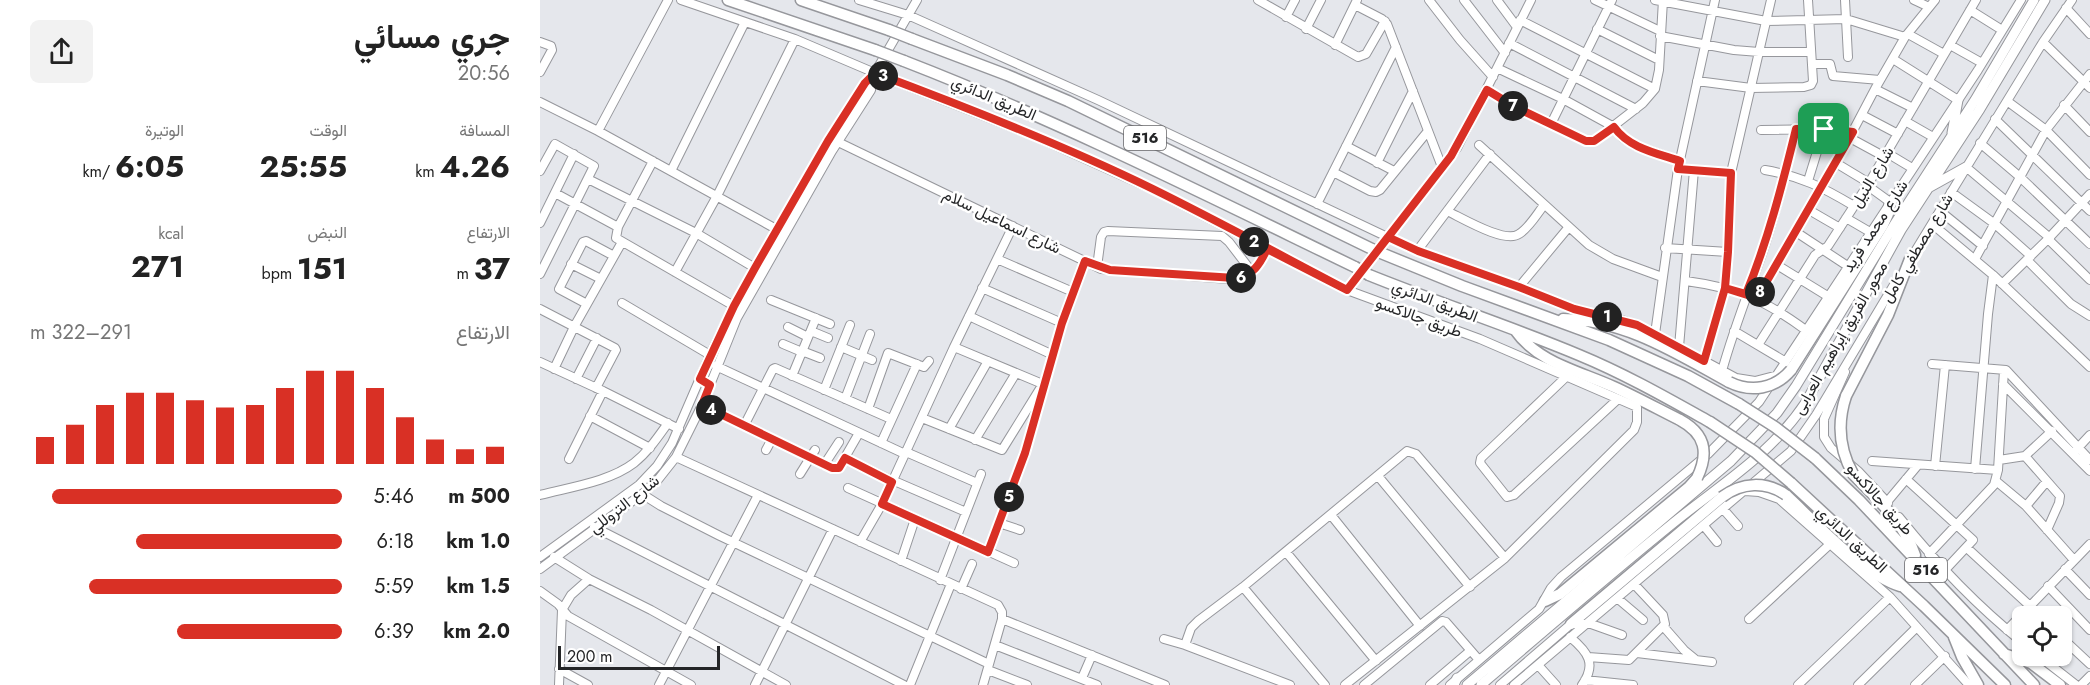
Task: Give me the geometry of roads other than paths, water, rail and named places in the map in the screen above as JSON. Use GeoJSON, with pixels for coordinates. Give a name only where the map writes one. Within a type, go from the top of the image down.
{"type":"FeatureCollection","features":[{"type":"Feature","properties":{"kind":"highway","name":"الطريق الدائري"},"geometry":{"type":"LineString","coordinates":[[728,0],[875,50],[1014,105],[1085,137],[1369,275],[1604,366],[1710,422],[1755,452],[1791,483],[1903,586],[2005,685]]}},
{"type":"Feature","properties":{"kind":"highway","name":"الطريق الدائري"},"geometry":{"type":"LineString","coordinates":[[801,0],[889,30],[1068,101],[1377,251],[1462,286],[1555,319],[1644,356],[1739,404],[1775,427],[1815,458],[1859,500],[2034,685]]}},
{"type":"Feature","properties":{"kind":"highway"},"geometry":{"type":"LineString","coordinates":[[1555,319],[1592,321],[1625,329],[1658,343],[1741,387],[1759,388],[1777,382],[1883,225],[1890,202]]}},
{"type":"Feature","properties":{"kind":"highway"},"geometry":{"type":"LineString","coordinates":[[1910,259],[1888,315],[1846,396],[1840,419],[1840,435],[1843,451],[1853,474],[1901,528],[1912,546],[1917,561]]}},
{"type":"Feature","properties":{"kind":"highway"},"geometry":{"type":"LineString","coordinates":[[1514,330],[1523,342],[1547,359],[1615,387],[1680,420],[1698,433],[1704,447],[1704,462],[1697,478],[1689,488],[1560,594],[1545,601]]}},
{"type":"Feature","properties":{"kind":"highway"},"geometry":{"type":"LineString","coordinates":[[1571,624],[1722,497],[1736,489],[1752,485],[1770,487],[1786,495],[1865,567],[1884,580],[1903,586]]}},
{"type":"Feature","properties":{"kind":"highway"},"geometry":{"type":"LineString","coordinates":[[1953,634],[1962,657],[1978,685]]}},
{"type":"Feature","properties":{"kind":"highway"},"geometry":{"type":"LineString","coordinates":[[2003,654],[2031,663],[2060,685]]}},
{"type":"Feature","properties":{"kind":"main road","name":"محور الفريق إبراهيم العرابى"},"geometry":{"type":"LineString","coordinates":[[1467,685],[1723,469],[1766,426],[1796,386],[2034,0]]}},
{"type":"Feature","properties":{"kind":"main road","name":"محور الفريق إبراهيم العرابى"},"geometry":{"type":"LineString","coordinates":[[1481,685],[1695,505],[1748,466],[1780,436],[1806,402],[1901,230],[1980,109],[2045,0]]}},
{"type":"Feature","properties":{"kind":"main road"},"geometry":{"type":"LineString","coordinates":[[1951,137],[1958,100]]}},
{"type":"Feature","properties":{"kind":"main road"},"geometry":{"type":"LineString","coordinates":[[1928,188],[1966,167]]}},
{"type":"Feature","properties":{"kind":"main road"},"geometry":{"type":"LineString","coordinates":[[1546,629],[1571,624]]}},
{"type":"Feature","properties":{"kind":"street"},"geometry":{"type":"LineString","coordinates":[[598,131],[668,0]]}},
{"type":"Feature","properties":{"kind":"street","name":"طريق جالاكسو"},"geometry":{"type":"LineString","coordinates":[[681,0],[795,39],[874,75],[945,99],[1073,152],[1154,190],[1347,290],[1480,339],[1637,407],[1637,422],[1634,430],[1505,558]]}},
{"type":"Feature","properties":{"kind":"street"},"geometry":{"type":"LineString","coordinates":[[859,0],[908,15],[1098,100],[1418,251],[1574,309],[1629,322],[1737,378],[1761,381],[1778,375]]}},
{"type":"Feature","properties":{"kind":"street","name":"شارع التروللي"},"geometry":{"type":"LineString","coordinates":[[540,569],[594,527],[642,494],[657,481],[676,457],[702,405],[737,318],[838,142],[871,90],[874,75],[917,0]]}},
{"type":"Feature","properties":{"kind":"street"},"geometry":{"type":"LineString","coordinates":[[1258,0],[1355,56],[1364,56],[1385,21]]}},
{"type":"Feature","properties":{"kind":"street"},"geometry":{"type":"LineString","coordinates":[[1286,17],[1295,0]]}},
{"type":"Feature","properties":{"kind":"street"},"geometry":{"type":"LineString","coordinates":[[1306,29],[1321,0]]}},
{"type":"Feature","properties":{"kind":"street"},"geometry":{"type":"LineString","coordinates":[[1430,0],[1460,40],[1493,77]]}},
{"type":"Feature","properties":{"kind":"street"},"geometry":{"type":"LineString","coordinates":[[1464,0],[1505,53]]}},
{"type":"Feature","properties":{"kind":"street"},"geometry":{"type":"LineString","coordinates":[[1497,0],[1518,24],[1585,53],[1655,89]]}},
{"type":"Feature","properties":{"kind":"street"},"geometry":{"type":"LineString","coordinates":[[1595,0],[1610,3],[1660,34],[1705,45],[1759,52],[1811,52]]}},
{"type":"Feature","properties":{"kind":"street"},"geometry":{"type":"LineString","coordinates":[[1654,334],[1679,165],[1714,0]]}},
{"type":"Feature","properties":{"kind":"street"},"geometry":{"type":"LineString","coordinates":[[1704,361],[1725,288],[1731,173],[1771,0]]}},
{"type":"Feature","properties":{"kind":"street"},"geometry":{"type":"LineString","coordinates":[[1697,81],[1751,88],[1808,87],[1813,81],[1808,0]]}},
{"type":"Feature","properties":{"kind":"street"},"geometry":{"type":"LineString","coordinates":[[1845,0],[1848,57]]}},
{"type":"Feature","properties":{"kind":"street"},"geometry":{"type":"LineString","coordinates":[[1914,0],[1929,7]]}},
{"type":"Feature","properties":{"kind":"street"},"geometry":{"type":"LineString","coordinates":[[1757,298],[1836,164],[1880,80],[1907,36],[1935,0]]}},
{"type":"Feature","properties":{"kind":"street","name":"شارع النيل"},"geometry":{"type":"LineString","coordinates":[[1758,345],[1815,255],[1827,246],[1869,184],[1976,0]]}},
{"type":"Feature","properties":{"kind":"street","name":"شارع محمد فريد"},"geometry":{"type":"LineString","coordinates":[[1454,683],[1539,609],[1551,588],[1561,577],[1719,443],[1759,402],[1778,375],[1789,366],[1807,331],[2021,0]]}},
{"type":"Feature","properties":{"kind":"street","name":"شارع مصطفي كامل"},"geometry":{"type":"LineString","coordinates":[[1519,683],[1586,623],[1778,465],[1798,443],[1980,143],[2072,0]]}},
{"type":"Feature","properties":{"kind":"street"},"geometry":{"type":"LineString","coordinates":[[1347,290],[1457,148],[1530,1]]}},
{"type":"Feature","properties":{"kind":"street"},"geometry":{"type":"LineString","coordinates":[[1487,90],[1551,124],[1590,142],[1594,141],[1636,109],[1655,89],[1659,60],[1660,1],[1690,3],[1766,21],[1846,19],[1907,36],[1944,54]]}},
{"type":"Feature","properties":{"kind":"street"},"geometry":{"type":"LineString","coordinates":[[1335,45],[1356,3],[1385,21],[1442,167]]}},
{"type":"Feature","properties":{"kind":"street"},"geometry":{"type":"LineString","coordinates":[[1551,124],[1610,3]]}},
{"type":"Feature","properties":{"kind":"street"},"geometry":{"type":"LineString","coordinates":[[2066,9],[2090,34]]}},
{"type":"Feature","properties":{"kind":"street"},"geometry":{"type":"LineString","coordinates":[[1970,10],[2002,30]]}},
{"type":"Feature","properties":{"kind":"street"},"geometry":{"type":"LineString","coordinates":[[671,171],[745,22]]}},
{"type":"Feature","properties":{"kind":"street"},"geometry":{"type":"LineString","coordinates":[[1597,29],[1659,60]]}},
{"type":"Feature","properties":{"kind":"street"},"geometry":{"type":"LineString","coordinates":[[675,272],[717,196],[795,39]]}},
{"type":"Feature","properties":{"kind":"street"},"geometry":{"type":"LineString","coordinates":[[540,42],[551,46],[552,50],[540,71]]}},
{"type":"Feature","properties":{"kind":"street"},"geometry":{"type":"LineString","coordinates":[[2043,42],[2087,78],[2090,88]]}},
{"type":"Feature","properties":{"kind":"street"},"geometry":{"type":"LineString","coordinates":[[1509,43],[1636,109]]}},
{"type":"Feature","properties":{"kind":"street"},"geometry":{"type":"LineString","coordinates":[[1950,45],[1982,63]]}},
{"type":"Feature","properties":{"kind":"street"},"geometry":{"type":"LineString","coordinates":[[1317,204],[1396,46]]}},
{"type":"Feature","properties":{"kind":"street"},"geometry":{"type":"LineString","coordinates":[[1893,59],[1958,100]]}},
{"type":"Feature","properties":{"kind":"street"},"geometry":{"type":"LineString","coordinates":[[1812,64],[1830,64],[1833,76],[1880,80]]}},
{"type":"Feature","properties":{"kind":"street"},"geometry":{"type":"LineString","coordinates":[[1497,68],[1563,99],[1614,127],[1623,138],[1636,146],[1694,171],[1731,173]]}},
{"type":"Feature","properties":{"kind":"street","name":"شارع التروللي"},"geometry":{"type":"LineString","coordinates":[[540,557],[646,479],[662,459],[679,429],[710,355],[734,306],[828,141],[865,83],[874,75]]}},
{"type":"Feature","properties":{"kind":"street"},"geometry":{"type":"LineString","coordinates":[[1975,259],[2046,130],[2087,78]]}},
{"type":"Feature","properties":{"kind":"street"},"geometry":{"type":"LineString","coordinates":[[1875,89],[1913,108]]}},
{"type":"Feature","properties":{"kind":"street"},"geometry":{"type":"LineString","coordinates":[[1377,163],[1413,91]]}},
{"type":"Feature","properties":{"kind":"street"},"geometry":{"type":"LineString","coordinates":[[2007,101],[2046,130],[2090,175]]}},
{"type":"Feature","properties":{"kind":"street"},"geometry":{"type":"LineString","coordinates":[[540,102],[598,131],[778,230]]}},
{"type":"Feature","properties":{"kind":"street"},"geometry":{"type":"LineString","coordinates":[[2064,105],[2090,132]]}},
{"type":"Feature","properties":{"kind":"street"},"geometry":{"type":"LineString","coordinates":[[1862,115],[1898,134]]}},
{"type":"Feature","properties":{"kind":"street"},"geometry":{"type":"LineString","coordinates":[[1995,119],[2090,211]]}},
{"type":"Feature","properties":{"kind":"street"},"geometry":{"type":"LineString","coordinates":[[1905,121],[1933,137]]}},
{"type":"Feature","properties":{"kind":"street"},"geometry":{"type":"LineString","coordinates":[[1722,371],[1746,294],[1762,255],[1796,129]]}},
{"type":"Feature","properties":{"kind":"street"},"geometry":{"type":"LineString","coordinates":[[1808,181],[1824,129]]}},
{"type":"Feature","properties":{"kind":"street"},"geometry":{"type":"LineString","coordinates":[[1761,130],[1824,129],[1852,135],[1912,168]]}},
{"type":"Feature","properties":{"kind":"street"},"geometry":{"type":"LineString","coordinates":[[1333,172],[1376,192],[1428,131]]}},
{"type":"Feature","properties":{"kind":"street","name":"شارع اسماعيل سلام"},"geometry":{"type":"LineString","coordinates":[[838,142],[1097,267],[1110,270],[1228,279],[1241,278],[1252,272]]}},
{"type":"Feature","properties":{"kind":"street"},"geometry":{"type":"LineString","coordinates":[[1980,143],[2020,177],[2090,244]]}},
{"type":"Feature","properties":{"kind":"street"},"geometry":{"type":"LineString","coordinates":[[540,171],[554,144],[594,165],[540,274]]}},
{"type":"Feature","properties":{"kind":"street"},"geometry":{"type":"LineString","coordinates":[[1479,145],[1589,245],[1604,255],[1662,277]]}},
{"type":"Feature","properties":{"kind":"street"},"geometry":{"type":"LineString","coordinates":[[1346,146],[1394,171]]}},
{"type":"Feature","properties":{"kind":"street"},"geometry":{"type":"LineString","coordinates":[[540,223],[543,212],[574,154]]}},
{"type":"Feature","properties":{"kind":"street"},"geometry":{"type":"LineString","coordinates":[[1418,251],[1490,154]]}},
{"type":"Feature","properties":{"kind":"street"},"geometry":{"type":"LineString","coordinates":[[653,161],[618,227],[616,238],[734,306]]}},
{"type":"Feature","properties":{"kind":"street"},"geometry":{"type":"LineString","coordinates":[[1836,164],[1869,184],[1890,202]]}},
{"type":"Feature","properties":{"kind":"street"},"geometry":{"type":"LineString","coordinates":[[1966,167],[2049,238],[2090,280]]}},
{"type":"Feature","properties":{"kind":"street"},"geometry":{"type":"LineString","coordinates":[[1679,347],[1694,171]]}},
{"type":"Feature","properties":{"kind":"street"},"geometry":{"type":"LineString","coordinates":[[1765,171],[1785,174],[1823,187],[1854,207]]}},
{"type":"Feature","properties":{"kind":"street"},"geometry":{"type":"LineString","coordinates":[[588,179],[696,233],[755,268]]}},
{"type":"Feature","properties":{"kind":"street"},"geometry":{"type":"LineString","coordinates":[[1951,192],[1995,224],[2071,304],[2090,316]]}},
{"type":"Feature","properties":{"kind":"street"},"geometry":{"type":"LineString","coordinates":[[555,193],[618,227]]}},
{"type":"Feature","properties":{"kind":"street"},"geometry":{"type":"LineString","coordinates":[[2002,284],[2090,194]]}},
{"type":"Feature","properties":{"kind":"street"},"geometry":{"type":"LineString","coordinates":[[1448,211],[1487,230],[1514,237],[1521,233],[1544,205]]}},
{"type":"Feature","properties":{"kind":"street"},"geometry":{"type":"LineString","coordinates":[[1809,210],[1840,228]]}},
{"type":"Feature","properties":{"kind":"street"},"geometry":{"type":"LineString","coordinates":[[1940,211],[1983,246]]}},
{"type":"Feature","properties":{"kind":"street"},"geometry":{"type":"LineString","coordinates":[[1846,218],[1870,232]]}},
{"type":"Feature","properties":{"kind":"street"},"geometry":{"type":"LineString","coordinates":[[1932,224],[1993,275],[2090,367]]}},
{"type":"Feature","properties":{"kind":"street"},"geometry":{"type":"LineString","coordinates":[[861,542],[882,504],[1013,226]]}},
{"type":"Feature","properties":{"kind":"street"},"geometry":{"type":"LineString","coordinates":[[1519,287],[1568,228]]}},
{"type":"Feature","properties":{"kind":"street"},"geometry":{"type":"LineString","coordinates":[[1097,267],[1101,237],[1108,231],[1222,236],[1252,272],[1259,265],[1267,249]]}},
{"type":"Feature","properties":{"kind":"street"},"geometry":{"type":"LineString","coordinates":[[1796,232],[1849,267]]}},
{"type":"Feature","properties":{"kind":"street"},"geometry":{"type":"LineString","coordinates":[[587,304],[558,289],[571,264],[585,240],[614,256]]}},
{"type":"Feature","properties":{"kind":"street"},"geometry":{"type":"LineString","coordinates":[[554,369],[574,327],[622,242]]}},
{"type":"Feature","properties":{"kind":"street"},"geometry":{"type":"LineString","coordinates":[[1665,248],[1728,252]]}},
{"type":"Feature","properties":{"kind":"street"},"geometry":{"type":"LineString","coordinates":[[997,259],[1073,292]]}},
{"type":"Feature","properties":{"kind":"street"},"geometry":{"type":"LineString","coordinates":[[988,552],[1025,453],[1062,323],[1085,261]]}},
{"type":"Feature","properties":{"kind":"street"},"geometry":{"type":"LineString","coordinates":[[571,264],[601,279]]}},
{"type":"Feature","properties":{"kind":"street"},"geometry":{"type":"LineString","coordinates":[[1777,265],[1829,297]]}},
{"type":"Feature","properties":{"kind":"street"},"geometry":{"type":"LineString","coordinates":[[1975,469],[1993,275]]}},
{"type":"Feature","properties":{"kind":"street"},"geometry":{"type":"LineString","coordinates":[[1686,281],[1725,288],[1757,298],[1779,310],[1807,331]]}},
{"type":"Feature","properties":{"kind":"street"},"geometry":{"type":"LineString","coordinates":[[982,288],[1062,323]]}},
{"type":"Feature","properties":{"kind":"street"},"geometry":{"type":"LineString","coordinates":[[771,300],[830,324]]}},
{"type":"Feature","properties":{"kind":"street"},"geometry":{"type":"LineString","coordinates":[[622,303],[710,355]]}},
{"type":"Feature","properties":{"kind":"street"},"geometry":{"type":"LineString","coordinates":[[540,309],[614,346],[616,350],[590,416],[569,459]]}},
{"type":"Feature","properties":{"kind":"street"},"geometry":{"type":"LineString","coordinates":[[969,316],[1053,355]]}},
{"type":"Feature","properties":{"kind":"street"},"geometry":{"type":"LineString","coordinates":[[792,376],[816,318]]}},
{"type":"Feature","properties":{"kind":"street"},"geometry":{"type":"LineString","coordinates":[[824,390],[850,326]]}},
{"type":"Feature","properties":{"kind":"street"},"geometry":{"type":"LineString","coordinates":[[788,327],[828,338]]}},
{"type":"Feature","properties":{"kind":"street"},"geometry":{"type":"LineString","coordinates":[[1734,331],[1789,366]]}},
{"type":"Feature","properties":{"kind":"street"},"geometry":{"type":"LineString","coordinates":[[844,399],[870,334]]}},
{"type":"Feature","properties":{"kind":"street"},"geometry":{"type":"LineString","coordinates":[[576,379],[597,338]]}},
{"type":"Feature","properties":{"kind":"street"},"geometry":{"type":"LineString","coordinates":[[783,344],[820,358]]}},
{"type":"Feature","properties":{"kind":"street"},"geometry":{"type":"LineString","coordinates":[[842,347],[872,360]]}},
{"type":"Feature","properties":{"kind":"street"},"geometry":{"type":"LineString","coordinates":[[954,347],[1044,384]]}},
{"type":"Feature","properties":{"kind":"street"},"geometry":{"type":"LineString","coordinates":[[868,409],[888,353],[924,367],[929,361]]}},
{"type":"Feature","properties":{"kind":"street","name":"طريق جالاكسو"},"geometry":{"type":"LineString","coordinates":[[1848,360],[1841,383],[1824,419],[1824,437],[1831,448],[1858,471],[1887,502],[1944,571],[2012,634]]}},
{"type":"Feature","properties":{"kind":"street"},"geometry":{"type":"LineString","coordinates":[[540,362],[679,429]]}},
{"type":"Feature","properties":{"kind":"street"},"geometry":{"type":"LineString","coordinates":[[949,429],[988,362]]}},
{"type":"Feature","properties":{"kind":"street"},"geometry":{"type":"LineString","coordinates":[[881,443],[916,364]]}},
{"type":"Feature","properties":{"kind":"street"},"geometry":{"type":"LineString","coordinates":[[1932,364],[2004,370],[2075,450],[2090,471]]}},
{"type":"Feature","properties":{"kind":"street"},"geometry":{"type":"LineString","coordinates":[[1935,466],[1945,365]]}},
{"type":"Feature","properties":{"kind":"street"},"geometry":{"type":"LineString","coordinates":[[716,366],[881,443],[978,483]]}},
{"type":"Feature","properties":{"kind":"street"},"geometry":{"type":"LineString","coordinates":[[744,426],[774,368],[891,419]]}},
{"type":"Feature","properties":{"kind":"street"},"geometry":{"type":"LineString","coordinates":[[1929,554],[1976,506],[1996,481],[2004,370]]}},
{"type":"Feature","properties":{"kind":"street"},"geometry":{"type":"LineString","coordinates":[[975,440],[1016,373]]}},
{"type":"Feature","properties":{"kind":"street"},"geometry":{"type":"LineString","coordinates":[[1566,377],[1481,458],[1480,463],[1507,497],[1514,495],[1618,399]]}},
{"type":"Feature","properties":{"kind":"street"},"geometry":{"type":"LineString","coordinates":[[700,379],[710,385]]}},
{"type":"Feature","properties":{"kind":"street"},"geometry":{"type":"LineString","coordinates":[[922,418],[1002,450],[1044,384]]}},
{"type":"Feature","properties":{"kind":"street"},"geometry":{"type":"LineString","coordinates":[[2003,384],[2052,431],[2090,460]]}},
{"type":"Feature","properties":{"kind":"street"},"geometry":{"type":"LineString","coordinates":[[702,405],[824,465],[837,469],[859,433]]}},
{"type":"Feature","properties":{"kind":"street"},"geometry":{"type":"LineString","coordinates":[[590,416],[650,448]]}},
{"type":"Feature","properties":{"kind":"street"},"geometry":{"type":"LineString","coordinates":[[540,495],[616,474],[634,463],[650,448],[668,423]]}},
{"type":"Feature","properties":{"kind":"street"},"geometry":{"type":"LineString","coordinates":[[1999,460],[2025,456],[2052,431]]}},
{"type":"Feature","properties":{"kind":"street"},"geometry":{"type":"LineString","coordinates":[[2075,450],[2090,435]]}},
{"type":"Feature","properties":{"kind":"street"},"geometry":{"type":"LineString","coordinates":[[766,450],[772,439]]}},
{"type":"Feature","properties":{"kind":"street"},"geometry":{"type":"LineString","coordinates":[[824,465],[839,442]]}},
{"type":"Feature","properties":{"kind":"street"},"geometry":{"type":"LineString","coordinates":[[800,474],[815,450]]}},
{"type":"Feature","properties":{"kind":"street"},"geometry":{"type":"LineString","coordinates":[[1185,645],[1191,628],[1198,621],[1286,552],[1405,451],[1413,452],[1505,558],[1346,685]]}},
{"type":"Feature","properties":{"kind":"street"},"geometry":{"type":"LineString","coordinates":[[2025,456],[2060,496],[2047,530]]}},
{"type":"Feature","properties":{"kind":"street"},"geometry":{"type":"LineString","coordinates":[[676,457],[940,580],[995,603],[1002,612],[1002,619],[983,685]]}},
{"type":"Feature","properties":{"kind":"street"},"geometry":{"type":"LineString","coordinates":[[845,458],[892,481],[966,512]]}},
{"type":"Feature","properties":{"kind":"street"},"geometry":{"type":"LineString","coordinates":[[1872,461],[1998,470]]}},
{"type":"Feature","properties":{"kind":"street"},"geometry":{"type":"LineString","coordinates":[[1887,502],[1918,465]]}},
{"type":"Feature","properties":{"kind":"street"},"geometry":{"type":"LineString","coordinates":[[940,580],[981,474]]}},
{"type":"Feature","properties":{"kind":"street"},"geometry":{"type":"LineString","coordinates":[[1378,476],[1470,587]]}},
{"type":"Feature","properties":{"kind":"street"},"geometry":{"type":"LineString","coordinates":[[1906,479],[1972,540],[1944,571]]}},
{"type":"Feature","properties":{"kind":"street"},"geometry":{"type":"LineString","coordinates":[[1996,481],[2026,507],[2074,560]]}},
{"type":"Feature","properties":{"kind":"street"},"geometry":{"type":"LineString","coordinates":[[2026,507],[2047,481]]}},
{"type":"Feature","properties":{"kind":"street"},"geometry":{"type":"LineString","coordinates":[[848,488],[1014,563]]}},
{"type":"Feature","properties":{"kind":"street"},"geometry":{"type":"LineString","coordinates":[[1745,491],[1760,492],[1779,499],[1890,597],[1969,685]]}},
{"type":"Feature","properties":{"kind":"street"},"geometry":{"type":"LineString","coordinates":[[642,494],[661,506],[931,636],[1027,685]]}},
{"type":"Feature","properties":{"kind":"street"},"geometry":{"type":"LineString","coordinates":[[658,685],[758,495]]}},
{"type":"Feature","properties":{"kind":"street"},"geometry":{"type":"LineString","coordinates":[[1724,510],[1738,526]]}},
{"type":"Feature","properties":{"kind":"street"},"geometry":{"type":"LineString","coordinates":[[1330,515],[1420,626]]}},
{"type":"Feature","properties":{"kind":"street"},"geometry":{"type":"LineString","coordinates":[[901,561],[915,519]]}},
{"type":"Feature","properties":{"kind":"street"},"geometry":{"type":"LineString","coordinates":[[999,523],[1020,530]]}},
{"type":"Feature","properties":{"kind":"street"},"geometry":{"type":"LineString","coordinates":[[1704,526],[1718,542]]}},
{"type":"Feature","properties":{"kind":"street"},"geometry":{"type":"LineString","coordinates":[[594,527],[904,685]]}},
{"type":"Feature","properties":{"kind":"street"},"geometry":{"type":"LineString","coordinates":[[755,685],[833,529]]}},
{"type":"Feature","properties":{"kind":"street"},"geometry":{"type":"LineString","coordinates":[[1749,619],[1829,545]]}},
{"type":"Feature","properties":{"kind":"street"},"geometry":{"type":"LineString","coordinates":[[1967,548],[2030,606],[2074,560],[2088,549]]}},
{"type":"Feature","properties":{"kind":"street"},"geometry":{"type":"LineString","coordinates":[[1286,552],[1376,661]]}},
{"type":"Feature","properties":{"kind":"street"},"geometry":{"type":"LineString","coordinates":[[554,557],[589,579],[786,685]]}},
{"type":"Feature","properties":{"kind":"street"},"geometry":{"type":"LineString","coordinates":[[961,589],[972,564]]}},
{"type":"Feature","properties":{"kind":"street"},"geometry":{"type":"LineString","coordinates":[[2065,569],[2090,595]]}},
{"type":"Feature","properties":{"kind":"street"},"geometry":{"type":"LineString","coordinates":[[559,685],[562,610],[571,595],[589,579]]}},
{"type":"Feature","properties":{"kind":"street"},"geometry":{"type":"LineString","coordinates":[[910,685],[951,584]]}},
{"type":"Feature","properties":{"kind":"street"},"geometry":{"type":"LineString","coordinates":[[1588,657],[1624,661],[1632,658],[1663,626],[1665,617],[1634,584]]}},
{"type":"Feature","properties":{"kind":"street"},"geometry":{"type":"LineString","coordinates":[[2048,586],[2067,606]]}},
{"type":"Feature","properties":{"kind":"street"},"geometry":{"type":"LineString","coordinates":[[1243,587],[1325,685]]}},
{"type":"Feature","properties":{"kind":"street"},"geometry":{"type":"LineString","coordinates":[[540,591],[555,601],[568,616],[691,685]]}},
{"type":"Feature","properties":{"kind":"street"},"geometry":{"type":"LineString","coordinates":[[1798,685],[1890,597]]}},
{"type":"Feature","properties":{"kind":"street"},"geometry":{"type":"LineString","coordinates":[[1617,598],[1643,620]]}},
{"type":"Feature","properties":{"kind":"street"},"geometry":{"type":"LineString","coordinates":[[1441,610],[1446,622],[1479,660]]}},
{"type":"Feature","properties":{"kind":"street"},"geometry":{"type":"LineString","coordinates":[[2072,611],[2090,630]]}},
{"type":"Feature","properties":{"kind":"street"},"geometry":{"type":"LineString","coordinates":[[1002,619],[1165,685]]}},
{"type":"Feature","properties":{"kind":"street"},"geometry":{"type":"LineString","coordinates":[[1364,685],[1441,622],[1446,622]]}},
{"type":"Feature","properties":{"kind":"street"},"geometry":{"type":"LineString","coordinates":[[1500,685],[1571,624],[1586,623],[1622,635]]}},
{"type":"Feature","properties":{"kind":"street"},"geometry":{"type":"LineString","coordinates":[[2007,630],[2012,625]]}},
{"type":"Feature","properties":{"kind":"street"},"geometry":{"type":"LineString","coordinates":[[1663,626],[1697,661]]}},
{"type":"Feature","properties":{"kind":"street"},"geometry":{"type":"LineString","coordinates":[[1858,685],[1917,627]]}},
{"type":"Feature","properties":{"kind":"street"},"geometry":{"type":"LineString","coordinates":[[1570,637],[1588,657],[1590,666],[1583,682],[1633,685]]}},
{"type":"Feature","properties":{"kind":"street"},"geometry":{"type":"LineString","coordinates":[[1164,639],[1290,685]]}},
{"type":"Feature","properties":{"kind":"street"},"geometry":{"type":"LineString","coordinates":[[995,645],[1097,685]]}},
{"type":"Feature","properties":{"kind":"street"},"geometry":{"type":"LineString","coordinates":[[2072,647],[2090,664]]}},
{"type":"Feature","properties":{"kind":"street"},"geometry":{"type":"LineString","coordinates":[[1430,685],[1470,651]]}},
{"type":"Feature","properties":{"kind":"street"},"geometry":{"type":"LineString","coordinates":[[1637,653],[1712,662]]}},
{"type":"Feature","properties":{"kind":"street"},"geometry":{"type":"LineString","coordinates":[[1074,685],[1092,655]]}},
{"type":"Feature","properties":{"kind":"street"},"geometry":{"type":"LineString","coordinates":[[1915,685],[1945,656]]}},
{"type":"Feature","properties":{"kind":"street"},"geometry":{"type":"LineString","coordinates":[[1538,665],[1557,685]]}},
{"type":"Feature","properties":{"kind":"street"},"geometry":{"type":"LineString","coordinates":[[2052,666],[2078,685],[2090,676]]}},
{"type":"Feature","properties":{"kind":"street"},"geometry":{"type":"LineString","coordinates":[[559,669],[588,685]]}}]}
